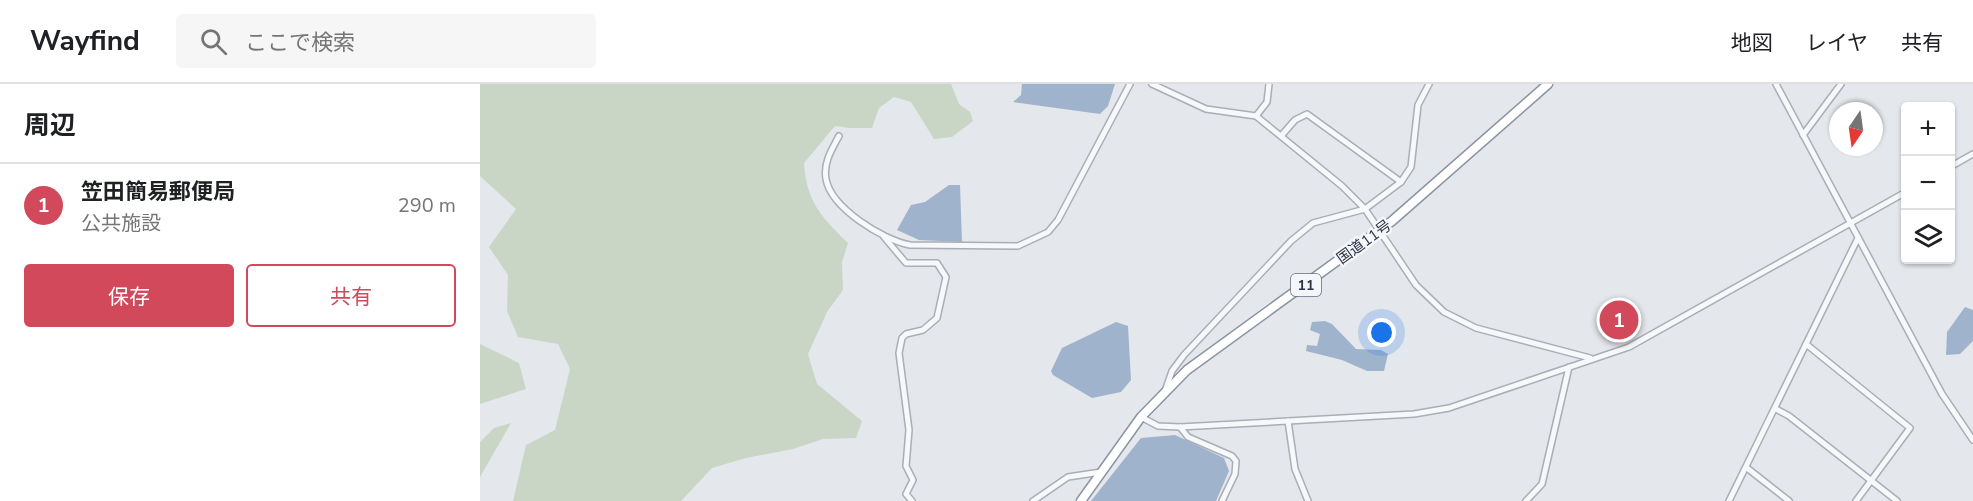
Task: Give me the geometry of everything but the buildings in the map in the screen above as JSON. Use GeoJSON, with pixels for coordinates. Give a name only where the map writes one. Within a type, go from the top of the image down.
{"type":"FeatureCollection","features":[{"type":"Feature","properties":{"kind":"highway","name":"国道11号"},"geometry":{"type":"LineString","coordinates":[[1081,501],[1141,417],[1165,391],[1198,362],[1378,232],[1433,188],[1548,84]]}},
{"type":"Feature","properties":{"kind":"street"},"geometry":{"type":"LineString","coordinates":[[839,136],[826,164],[829,188],[847,210],[881,233],[910,246],[1018,246],[1040,237],[1058,219],[1130,84]]}},
{"type":"Feature","properties":{"kind":"street"},"geometry":{"type":"LineString","coordinates":[[1152,84],[1206,109],[1256,116],[1342,186],[1365,209],[1378,232],[1429,299],[1461,322],[1540,346],[1595,358]]}},
{"type":"Feature","properties":{"kind":"street"},"geometry":{"type":"LineString","coordinates":[[1256,116],[1267,102],[1269,84]]}},
{"type":"Feature","properties":{"kind":"street"},"geometry":{"type":"LineString","coordinates":[[1165,391],[1177,363],[1291,241],[1312,223],[1365,209],[1401,182],[1411,167],[1418,105],[1429,84]]}},
{"type":"Feature","properties":{"kind":"street"},"geometry":{"type":"LineString","coordinates":[[1776,84],[1852,222],[1858,238],[1942,394],[1973,440]]}},
{"type":"Feature","properties":{"kind":"street"},"geometry":{"type":"LineString","coordinates":[[1803,135],[1841,84]]}},
{"type":"Feature","properties":{"kind":"street"},"geometry":{"type":"LineString","coordinates":[[1281,136],[1295,120],[1307,114],[1401,182]]}},
{"type":"Feature","properties":{"kind":"street"},"geometry":{"type":"LineString","coordinates":[[1955,163],[1973,154]]}},
{"type":"Feature","properties":{"kind":"street"},"geometry":{"type":"LineString","coordinates":[[1141,417],[1158,426],[1180,427],[1414,414],[1449,408],[1629,346],[1901,194]]}},
{"type":"Feature","properties":{"kind":"street"},"geometry":{"type":"LineString","coordinates":[[881,233],[906,263],[937,263],[946,277],[937,318],[923,330],[906,334],[902,338],[899,352],[909,430],[906,466],[914,480],[906,494],[912,501]]}},
{"type":"Feature","properties":{"kind":"street"},"geometry":{"type":"LineString","coordinates":[[1729,501],[1858,238]]}},
{"type":"Feature","properties":{"kind":"street"},"geometry":{"type":"LineString","coordinates":[[1806,344],[1910,428],[1856,501]]}},
{"type":"Feature","properties":{"kind":"street"},"geometry":{"type":"LineString","coordinates":[[1526,501],[1542,484],[1569,367]]}},
{"type":"Feature","properties":{"kind":"street"},"geometry":{"type":"LineString","coordinates":[[1776,409],[1789,416],[1896,501]]}},
{"type":"Feature","properties":{"kind":"street"},"geometry":{"type":"LineString","coordinates":[[1288,421],[1295,469],[1308,501]]}},
{"type":"Feature","properties":{"kind":"street"},"geometry":{"type":"LineString","coordinates":[[1180,427],[1188,437],[1232,456],[1236,461],[1235,474],[1222,501]]}},
{"type":"Feature","properties":{"kind":"street"},"geometry":{"type":"LineString","coordinates":[[1747,468],[1789,501]]}},
{"type":"Feature","properties":{"kind":"street"},"geometry":{"type":"LineString","coordinates":[[1033,501],[1068,477],[1101,472]]}},
{"type":"Feature","properties":{"kind":"green space"},"geometry":{"type":"Polygon","coordinates":[[[480,84],[951,84],[959,104],[970,112],[973,121],[952,137],[934,139],[911,102],[894,97],[879,108],[872,128],[835,126],[804,163],[808,188],[817,208],[848,243],[842,262],[843,290],[827,312],[808,354],[817,384],[862,421],[856,438],[823,439],[793,449],[746,458],[712,468],[681,501],[513,501],[526,445],[555,430],[570,369],[558,344],[518,337],[507,311],[508,275],[489,247],[516,209],[480,176],[480,84]]]}},
{"type":"Feature","properties":{"kind":"green space"},"geometry":{"type":"Polygon","coordinates":[[[480,344],[519,363],[526,389],[480,404],[480,344]]]}},
{"type":"Feature","properties":{"kind":"green space"},"geometry":{"type":"Polygon","coordinates":[[[511,423],[480,477],[480,442],[494,428],[511,423]]]}},
{"type":"Feature","properties":{"kind":"water"},"geometry":{"type":"Polygon","coordinates":[[[1022,84],[1115,84],[1108,106],[1100,114],[1013,102],[1021,95],[1022,84]]]}},
{"type":"Feature","properties":{"kind":"water"},"geometry":{"type":"Polygon","coordinates":[[[949,185],[960,185],[962,242],[919,240],[897,230],[911,205],[925,202],[949,185]]]}},
{"type":"Feature","properties":{"kind":"water"},"geometry":{"type":"Polygon","coordinates":[[[1965,307],[1973,310],[1973,341],[1960,354],[1946,355],[1947,332],[1965,307]]]}},
{"type":"Feature","properties":{"kind":"water"},"geometry":{"type":"Polygon","coordinates":[[[1325,321],[1332,324],[1356,349],[1381,350],[1388,354],[1384,371],[1367,371],[1342,360],[1306,351],[1307,345],[1317,346],[1320,334],[1310,330],[1312,322],[1325,321]]]}},
{"type":"Feature","properties":{"kind":"water"},"geometry":{"type":"Polygon","coordinates":[[[1116,322],[1128,326],[1131,380],[1121,392],[1092,398],[1053,375],[1051,371],[1062,348],[1116,322]]]}},
{"type":"Feature","properties":{"kind":"water"},"geometry":{"type":"Polygon","coordinates":[[[1175,435],[1224,458],[1229,471],[1216,501],[1091,501],[1141,438],[1175,435]]]}},
{"type":"Feature","properties":{"kind":"place","name":"笠田簡易郵便局"},"geometry":{"type":"Point","coordinates":[1619,320]}}]}
